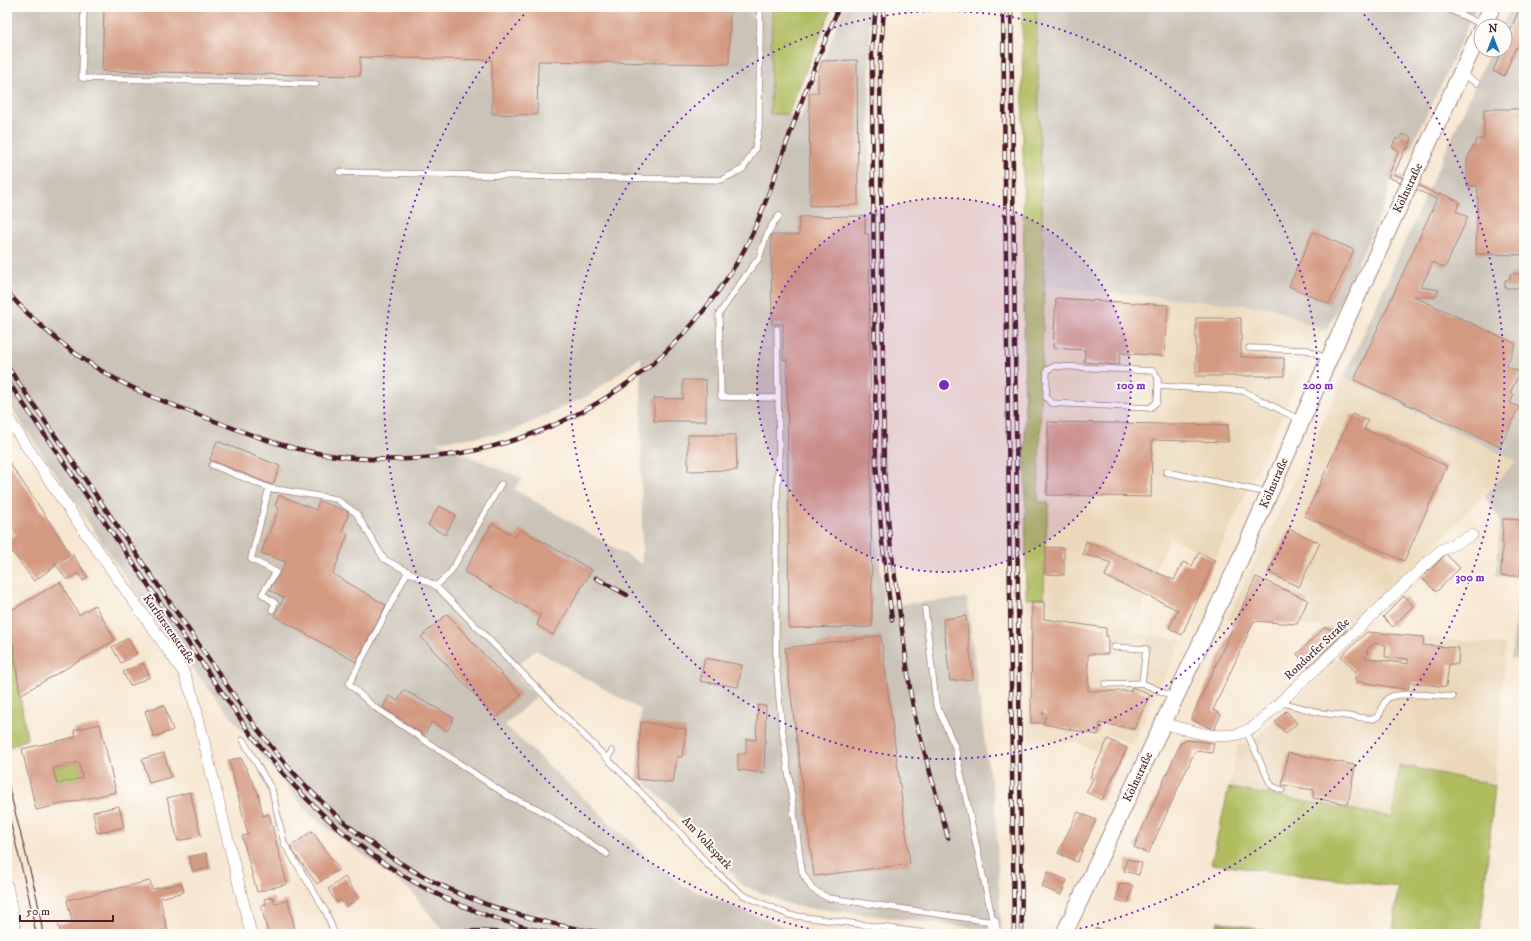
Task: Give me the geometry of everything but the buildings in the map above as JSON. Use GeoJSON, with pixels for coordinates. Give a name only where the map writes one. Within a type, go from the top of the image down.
{"type":"FeatureCollection","features":[{"type":"Feature","properties":{"kind":"main road","name":"Kölnstraße"},"geometry":{"type":"LineString","coordinates":[[1487,18],[1492,7]]}},
{"type":"Feature","properties":{"kind":"main road","name":"Kölnstraße"},"geometry":{"type":"LineString","coordinates":[[1064,934],[1176,698],[1328,359],[1473,48]]}},
{"type":"Feature","properties":{"kind":"street","name":"Kurfürstenstraße"},"geometry":{"type":"LineString","coordinates":[[7,417],[68,508],[183,671],[192,697],[251,934]]}},
{"type":"Feature","properties":{"kind":"street","name":"Rondorfer Straße"},"geometry":{"type":"LineString","coordinates":[[1164,723],[1194,732],[1226,736],[1240,733],[1254,727],[1440,551],[1472,535]]}},
{"type":"Feature","properties":{"kind":"street"},"geometry":{"type":"LineString","coordinates":[[7,886],[16,934]]}},
{"type":"Feature","properties":{"kind":"street"},"geometry":{"type":"LineString","coordinates":[[993,922],[995,934]]}},
{"type":"Feature","properties":{"kind":"lane"},"geometry":{"type":"LineString","coordinates":[[84,7],[82,78],[316,84]]}},
{"type":"Feature","properties":{"kind":"lane"},"geometry":{"type":"LineString","coordinates":[[339,172],[721,180],[742,169],[755,150],[760,128],[760,7]]}},
{"type":"Feature","properties":{"kind":"lane"},"geometry":{"type":"LineString","coordinates":[[1444,7],[1473,22]]}},
{"type":"Feature","properties":{"kind":"lane"},"geometry":{"type":"LineString","coordinates":[[1461,74],[1477,83]]}},
{"type":"Feature","properties":{"kind":"lane"},"geometry":{"type":"LineString","coordinates":[[778,398],[722,397],[720,314],[759,258],[772,224],[779,216]]}},
{"type":"Feature","properties":{"kind":"lane"},"geometry":{"type":"LineString","coordinates":[[777,329],[778,398],[776,661],[780,720],[802,872],[812,889],[828,898],[993,922],[955,746],[936,704],[925,609]]}},
{"type":"Feature","properties":{"kind":"lane"},"geometry":{"type":"LineString","coordinates":[[1249,348],[1308,350],[1328,359]]}},
{"type":"Feature","properties":{"kind":"lane"},"geometry":{"type":"LineString","coordinates":[[1055,366],[1154,371],[1158,378],[1158,386],[1157,402],[1150,408],[1051,403],[1046,397],[1047,370],[1055,366]]}},
{"type":"Feature","properties":{"kind":"lane"},"geometry":{"type":"LineString","coordinates":[[1158,386],[1243,390],[1301,421]]}},
{"type":"Feature","properties":{"kind":"lane"},"geometry":{"type":"LineString","coordinates":[[212,464],[269,488],[336,499],[356,513],[384,559],[407,573],[436,586],[450,573],[501,484]]}},
{"type":"Feature","properties":{"kind":"lane"},"geometry":{"type":"LineString","coordinates":[[1166,472],[1269,493]]}},
{"type":"Feature","properties":{"kind":"lane"},"geometry":{"type":"LineString","coordinates":[[269,488],[251,559],[276,572],[262,594],[275,603],[272,610]]}},
{"type":"Feature","properties":{"kind":"lane"},"geometry":{"type":"LineString","coordinates":[[407,573],[349,684],[373,706],[508,796],[538,809],[607,854]]}},
{"type":"Feature","properties":{"kind":"lane","name":"Am Volkspark"},"geometry":{"type":"LineString","coordinates":[[436,586],[675,827],[707,864],[743,895],[789,915],[933,934]]}},
{"type":"Feature","properties":{"kind":"lane"},"geometry":{"type":"LineString","coordinates":[[1114,647],[1146,649],[1142,682]]}},
{"type":"Feature","properties":{"kind":"lane"},"geometry":{"type":"LineString","coordinates":[[1105,684],[1142,682],[1176,698]]}},
{"type":"Feature","properties":{"kind":"lane"},"geometry":{"type":"LineString","coordinates":[[1280,702],[1322,713],[1373,720],[1380,714],[1384,702],[1393,696],[1413,695],[1453,697]]}},
{"type":"Feature","properties":{"kind":"lane"},"geometry":{"type":"LineString","coordinates":[[1246,731],[1271,784],[1282,790]]}},
{"type":"Feature","properties":{"kind":"lane"},"geometry":{"type":"LineString","coordinates":[[243,740],[272,790],[284,842],[326,912],[332,926],[332,934]]}},
{"type":"Feature","properties":{"kind":"lane"},"geometry":{"type":"LineString","coordinates":[[607,758],[612,751]]}},
{"type":"Feature","properties":{"kind":"shaded area"},"geometry":{"type":"Polygon","coordinates":[[[7,7],[772,7],[770,113],[788,114],[800,120],[844,7],[870,7],[868,418],[875,516],[884,606],[967,598],[987,760],[995,800],[1001,931],[794,906],[742,885],[697,832],[640,778],[637,779],[641,710],[536,650],[512,670],[536,697],[505,725],[658,867],[685,887],[802,934],[446,934],[410,890],[310,815],[215,697],[147,609],[7,401],[7,7]],[[641,357],[591,394],[508,433],[435,442],[523,479],[514,489],[642,564],[641,357]]]}},
{"type":"Feature","properties":{"kind":"shaded area"},"geometry":{"type":"Polygon","coordinates":[[[1036,7],[1476,7],[1442,83],[1410,149],[1400,164],[1391,183],[1384,206],[1327,330],[1322,330],[1270,308],[1044,286],[1036,7]]]}},
{"type":"Feature","properties":{"kind":"shaded area"},"geometry":{"type":"Polygon","coordinates":[[[1511,7],[1524,7],[1524,659],[1511,659],[1520,578],[1496,576],[1500,519],[1484,496],[1516,461],[1344,377],[1487,58],[1513,58],[1513,18],[1506,18],[1511,7]]]}},
{"type":"Feature","properties":{"kind":"shaded area"},"geometry":{"type":"Polygon","coordinates":[[[1044,286],[1265,308],[1322,330],[1216,558],[1170,538],[1155,571],[1202,592],[1192,615],[1148,596],[1132,632],[1182,640],[1132,745],[1108,735],[1100,753],[1076,742],[1028,740],[1026,599],[1044,598],[1045,547],[1049,503],[1038,501],[1044,286]]]}},
{"type":"Feature","properties":{"kind":"shaded area"},"geometry":{"type":"Polygon","coordinates":[[[1344,377],[1516,461],[1356,629],[1227,620],[1344,377]]]}},
{"type":"Feature","properties":{"kind":"shaded area"},"geometry":{"type":"Polygon","coordinates":[[[1366,631],[1506,645],[1495,785],[1400,765],[1394,817],[1229,788],[1238,745],[1246,744],[1254,739],[1366,631]]]}},
{"type":"Feature","properties":{"kind":"green space"},"geometry":{"type":"Polygon","coordinates":[[[772,7],[832,7],[788,114],[770,114],[772,7]]]}},
{"type":"Feature","properties":{"kind":"green space"},"geometry":{"type":"Polygon","coordinates":[[[1022,7],[1036,7],[1044,286],[1038,501],[1049,503],[1045,547],[1044,598],[1026,599],[1022,7]]]}},
{"type":"Feature","properties":{"kind":"green space"},"geometry":{"type":"Polygon","coordinates":[[[7,613],[27,739],[10,747],[7,737],[7,613]]]}},
{"type":"Feature","properties":{"kind":"green space"},"geometry":{"type":"Polygon","coordinates":[[[79,762],[82,778],[57,784],[53,768],[79,762]]]}},
{"type":"Feature","properties":{"kind":"green space"},"geometry":{"type":"Polygon","coordinates":[[[1399,765],[1495,785],[1480,934],[1393,934],[1398,887],[1211,864],[1229,788],[1393,817],[1399,765]]]}},
{"type":"Feature","properties":{"kind":"green space"},"geometry":{"type":"Polygon","coordinates":[[[1218,921],[1281,934],[1215,934],[1218,921]]]}},
{"type":"Feature","properties":{"kind":"tram line"},"geometry":{"type":"LineString","coordinates":[[7,780],[37,898],[43,934]]}},
{"type":"Feature","properties":{"kind":"tram line"},"geometry":{"type":"LineString","coordinates":[[7,808],[29,898],[36,934]]}},
{"type":"Feature","properties":{"kind":"railway"},"geometry":{"type":"LineString","coordinates":[[7,292],[56,339],[83,359],[112,377],[177,407],[245,433],[291,447],[323,454],[377,459],[431,457],[485,448],[536,432],[585,410],[631,381],[672,346],[708,305],[729,276],[757,223],[773,183],[806,89],[839,7]]}},
{"type":"Feature","properties":{"kind":"railway"},"geometry":{"type":"LineString","coordinates":[[876,7],[872,47],[876,462],[882,541],[892,620]]}},
{"type":"Feature","properties":{"kind":"railway"},"geometry":{"type":"LineString","coordinates":[[884,7],[880,65],[884,470],[890,541],[911,696],[916,721],[948,838]]}},
{"type":"Feature","properties":{"kind":"railway"},"geometry":{"type":"LineString","coordinates":[[1003,7],[1014,934]]}},
{"type":"Feature","properties":{"kind":"railway"},"geometry":{"type":"LineString","coordinates":[[1011,7],[1022,934]]}},
{"type":"Feature","properties":{"kind":"railway"},"geometry":{"type":"LineString","coordinates":[[7,366],[255,726],[291,770],[328,808],[368,841],[410,869],[455,892],[503,910],[555,924],[611,934]]}},
{"type":"Feature","properties":{"kind":"railway"},"geometry":{"type":"LineString","coordinates":[[7,380],[248,730],[278,768],[310,802],[345,834],[382,862],[421,886],[463,906],[508,922],[555,934]]}},
{"type":"Feature","properties":{"kind":"railway"},"geometry":{"type":"LineString","coordinates":[[596,578],[627,595]]}},
{"type":"Feature","properties":{"kind":"railway"},"geometry":{"type":"LineString","coordinates":[[426,934],[476,931],[527,934]]}}]}
